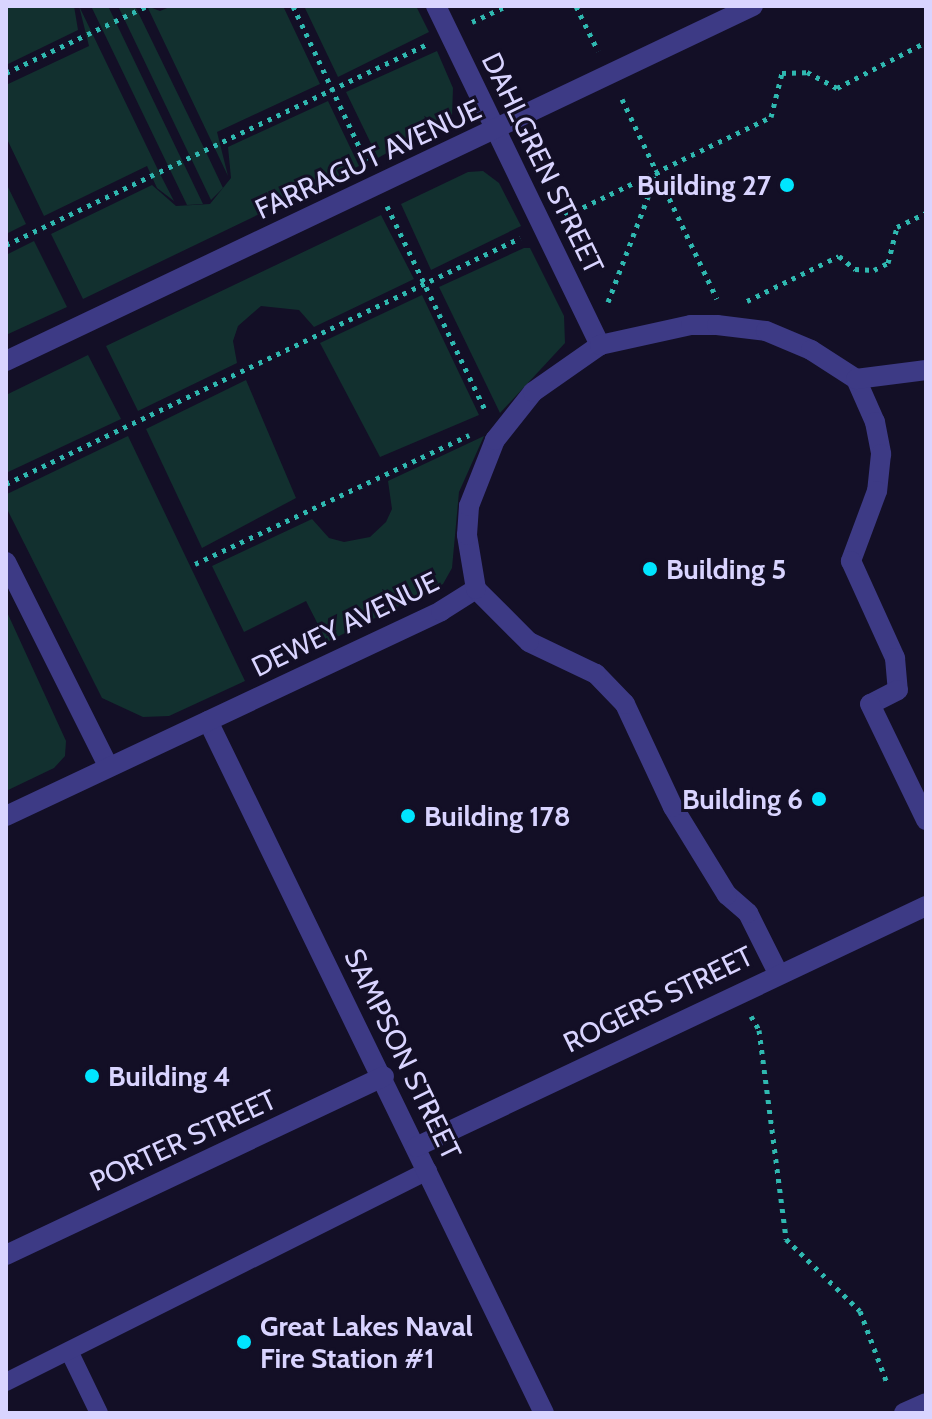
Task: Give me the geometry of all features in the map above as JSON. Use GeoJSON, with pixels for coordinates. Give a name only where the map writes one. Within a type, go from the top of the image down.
{"type":"FeatureCollection","features":[{"type":"Feature","properties":{"kind":"street","name":"DAHLGREN STREET"},"geometry":{"type":"LineString","coordinates":[[436,6],[600,345]]}},
{"type":"Feature","properties":{"kind":"street","name":"FARRAGUT AVENUE"},"geometry":{"type":"LineString","coordinates":[[6,361],[753,6]]}},
{"type":"Feature","properties":{"kind":"street","name":"DEWEY AVENUE"},"geometry":{"type":"LineString","coordinates":[[6,816],[476,589],[467,535],[469,506],[495,440],[533,392],[600,345],[691,325],[729,326],[788,341],[856,379]]}},
{"type":"Feature","properties":{"kind":"street"},"geometry":{"type":"LineString","coordinates":[[926,370],[856,379],[875,422],[881,454],[877,491],[851,561],[895,658],[898,690],[870,704],[926,820]]}},
{"type":"Feature","properties":{"kind":"street"},"geometry":{"type":"LineString","coordinates":[[6,562],[108,766]]}},
{"type":"Feature","properties":{"kind":"street"},"geometry":{"type":"LineString","coordinates":[[476,589],[529,642],[596,674],[625,704],[673,807],[727,895],[748,913],[778,973]]}},
{"type":"Feature","properties":{"kind":"street","name":"SAMPSON STREET"},"geometry":{"type":"LineString","coordinates":[[208,721],[384,1076],[544,1413]]}},
{"type":"Feature","properties":{"kind":"street","name":"ROGERS STREET"},"geometry":{"type":"LineString","coordinates":[[416,1147],[778,973],[926,906]]}},
{"type":"Feature","properties":{"kind":"street","name":"PORTER STREET"},"geometry":{"type":"LineString","coordinates":[[6,1255],[384,1076]]}},
{"type":"Feature","properties":{"kind":"street"},"geometry":{"type":"LineString","coordinates":[[904,1413],[926,1403]]}},
{"type":"Feature","properties":{"kind":"lane"},"geometry":{"type":"LineString","coordinates":[[6,1382],[428,1171]]}},
{"type":"Feature","properties":{"kind":"lane"},"geometry":{"type":"LineString","coordinates":[[69,1351],[99,1413]]}},
{"type":"Feature","properties":{"kind":"path"},"geometry":{"type":"LineString","coordinates":[[6,73],[147,6]]}},
{"type":"Feature","properties":{"kind":"path"},"geometry":{"type":"LineString","coordinates":[[293,6],[492,424]]}},
{"type":"Feature","properties":{"kind":"path"},"geometry":{"type":"LineString","coordinates":[[464,26],[506,6]]}},
{"type":"Feature","properties":{"kind":"path"},"geometry":{"type":"LineString","coordinates":[[576,6],[599,52]]}},
{"type":"Feature","properties":{"kind":"path"},"geometry":{"type":"LineString","coordinates":[[6,245],[433,41]]}},
{"type":"Feature","properties":{"kind":"path"},"geometry":{"type":"LineString","coordinates":[[557,220],[771,117],[782,73],[807,72],[837,88],[926,42]]}},
{"type":"Feature","properties":{"kind":"path"},"geometry":{"type":"LineString","coordinates":[[622,99],[723,312]]}},
{"type":"Feature","properties":{"kind":"path"},"geometry":{"type":"LineString","coordinates":[[587,320],[605,311],[657,173]]}},
{"type":"Feature","properties":{"kind":"path"},"geometry":{"type":"LineString","coordinates":[[736,306],[839,256],[855,269],[874,270],[888,263],[897,227],[926,213]]}},
{"type":"Feature","properties":{"kind":"path"},"geometry":{"type":"LineString","coordinates":[[6,484],[525,236]]}},
{"type":"Feature","properties":{"kind":"path"},"geometry":{"type":"LineString","coordinates":[[195,564],[478,431]]}},
{"type":"Feature","properties":{"kind":"path"},"geometry":{"type":"LineString","coordinates":[[750,1015],[759,1030],[786,1239],[860,1311],[887,1383]]}},
{"type":"Feature","properties":{"kind":"green space"},"geometry":{"type":"Polygon","coordinates":[[[6,6],[74,6],[78,30],[6,65],[6,6]]]}},
{"type":"Feature","properties":{"kind":"green space"},"geometry":{"type":"Polygon","coordinates":[[[79,6],[174,201],[157,188],[147,166],[44,216],[6,137],[6,85],[89,46],[79,6]]]}},
{"type":"Feature","properties":{"kind":"green space"},"geometry":{"type":"Polygon","coordinates":[[[91,6],[108,6],[203,204],[187,205],[91,6]]]}},
{"type":"Feature","properties":{"kind":"green space"},"geometry":{"type":"Polygon","coordinates":[[[118,6],[135,6],[205,150],[223,188],[211,200],[118,6]]]}},
{"type":"Feature","properties":{"kind":"green space"},"geometry":{"type":"Polygon","coordinates":[[[147,6],[160,11],[172,6],[283,6],[320,84],[217,132],[228,176],[147,6]]]}},
{"type":"Feature","properties":{"kind":"green space"},"geometry":{"type":"Polygon","coordinates":[[[304,6],[416,6],[429,32],[338,77],[304,6]]]}},
{"type":"Feature","properties":{"kind":"green space"},"geometry":{"type":"Polygon","coordinates":[[[437,51],[453,88],[452,116],[378,158],[346,92],[437,51]]]}},
{"type":"Feature","properties":{"kind":"green space"},"geometry":{"type":"Polygon","coordinates":[[[328,101],[359,166],[83,299],[51,234],[152,185],[176,206],[210,204],[231,178],[228,147],[328,101]]]}},
{"type":"Feature","properties":{"kind":"green space"},"geometry":{"type":"Polygon","coordinates":[[[483,171],[499,183],[521,226],[431,270],[401,204],[468,172],[483,171]]]}},
{"type":"Feature","properties":{"kind":"green space"},"geometry":{"type":"Polygon","coordinates":[[[6,183],[26,224],[6,234],[6,183]]]}},
{"type":"Feature","properties":{"kind":"green space"},"geometry":{"type":"Polygon","coordinates":[[[381,215],[414,279],[314,327],[299,310],[261,306],[238,326],[233,341],[237,363],[138,411],[106,346],[381,215]]]}},
{"type":"Feature","properties":{"kind":"green space"},"geometry":{"type":"Polygon","coordinates":[[[34,241],[67,307],[6,335],[6,255],[34,241]]]}},
{"type":"Feature","properties":{"kind":"green space"},"geometry":{"type":"Polygon","coordinates":[[[530,248],[564,316],[565,343],[500,413],[439,287],[530,248]]]}},
{"type":"Feature","properties":{"kind":"green space"},"geometry":{"type":"Polygon","coordinates":[[[422,295],[479,415],[380,457],[320,343],[422,295]]]}},
{"type":"Feature","properties":{"kind":"green space"},"geometry":{"type":"Polygon","coordinates":[[[88,355],[121,419],[6,473],[6,395],[88,355]]]}},
{"type":"Feature","properties":{"kind":"green space"},"geometry":{"type":"Polygon","coordinates":[[[246,380],[296,498],[202,548],[146,429],[246,380]]]}},
{"type":"Feature","properties":{"kind":"green space"},"geometry":{"type":"Polygon","coordinates":[[[128,436],[245,681],[169,716],[143,717],[102,698],[6,507],[7,494],[128,436]]]}},
{"type":"Feature","properties":{"kind":"green space"},"geometry":{"type":"Polygon","coordinates":[[[484,436],[459,492],[452,568],[443,584],[327,642],[306,601],[244,632],[212,566],[312,519],[329,538],[344,542],[370,537],[386,522],[392,509],[388,481],[484,436]]]}},
{"type":"Feature","properties":{"kind":"green space"},"geometry":{"type":"Polygon","coordinates":[[[6,610],[66,741],[65,756],[54,768],[6,791],[6,610]]]}},
{"type":"Feature","properties":{"kind":"place","name":"Building 27"},"geometry":{"type":"Point","coordinates":[787,185]}},
{"type":"Feature","properties":{"kind":"place","name":"Building 5"},"geometry":{"type":"Point","coordinates":[650,569]}},
{"type":"Feature","properties":{"kind":"place","name":"Building 6"},"geometry":{"type":"Point","coordinates":[819,799]}},
{"type":"Feature","properties":{"kind":"place","name":"Building 178"},"geometry":{"type":"Point","coordinates":[408,816]}},
{"type":"Feature","properties":{"kind":"place","name":"Building 4"},"geometry":{"type":"Point","coordinates":[92,1076]}},
{"type":"Feature","properties":{"kind":"place","name":"Great Lakes Naval Fire Station #1"},"geometry":{"type":"Point","coordinates":[244,1342]}}]}
